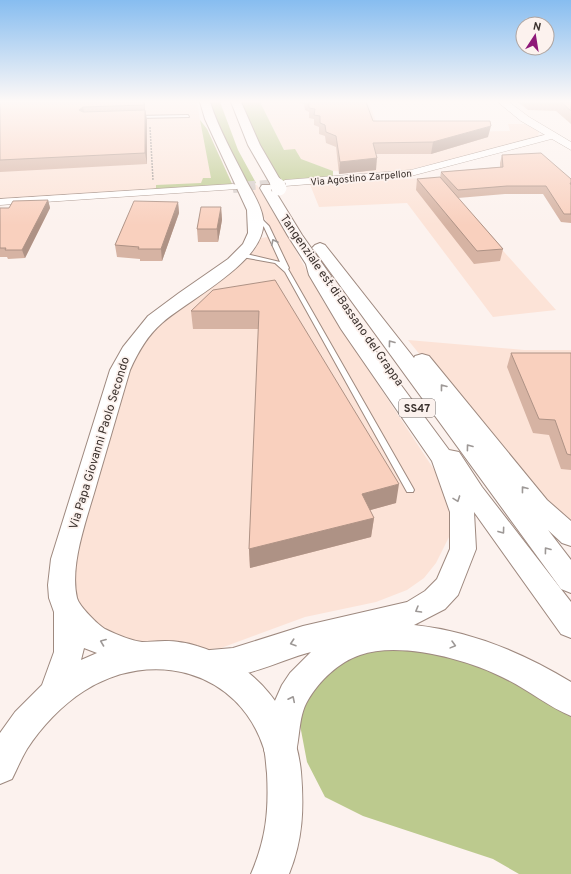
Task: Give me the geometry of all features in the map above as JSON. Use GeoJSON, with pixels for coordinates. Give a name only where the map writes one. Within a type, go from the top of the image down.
{"type":"FeatureCollection","features":[{"type":"Feature","properties":{"kind":"main road","name":"Via Papa Giovanni Paolo Secondo"},"geometry":{"type":"LineString","coordinates":[[54,695],[69,652],[68,612],[63,598],[62,585],[67,546],[126,354],[134,341],[154,320],[242,255],[255,236],[257,227],[256,216],[221,143]]}},
{"type":"Feature","properties":{"kind":"main road","name":"Tangenziale est di Bassano del Grappa"},"geometry":{"type":"LineString","coordinates":[[247,143],[274,185],[356,297],[571,581]]}},
{"type":"Feature","properties":{"kind":"main road","name":"Tangenziale est di Bassano del Grappa"},"geometry":{"type":"LineString","coordinates":[[253,143],[314,264],[445,447],[474,493],[571,625]]}},
{"type":"Feature","properties":{"kind":"main road"},"geometry":{"type":"LineString","coordinates":[[210,664],[233,662],[303,640],[413,613],[435,600],[448,587],[463,550],[462,512],[443,459],[350,329],[317,275],[314,264]]}},
{"type":"Feature","properties":{"kind":"main road"},"geometry":{"type":"LineString","coordinates":[[356,297],[374,309],[397,328],[538,507],[571,536]]}},
{"type":"Feature","properties":{"kind":"main road","name":"Via Papa Giovanni Paolo Secondo"},"geometry":{"type":"LineString","coordinates":[[68,612],[94,638],[139,655]]}},
{"type":"Feature","properties":{"kind":"main road"},"geometry":{"type":"LineString","coordinates":[[281,750],[290,702],[302,681],[319,663],[340,650],[361,641],[387,637],[417,638],[456,646],[483,654],[515,667],[571,700]]}},
{"type":"Feature","properties":{"kind":"main road","name":"Via Papa Giovanni Paolo Secondo"},"geometry":{"type":"LineString","coordinates":[[0,767],[20,730],[54,695],[74,680],[95,668],[117,660],[139,655],[176,655],[210,664],[233,678],[254,697],[270,721],[281,750],[287,802],[283,835],[270,874]]}},
{"type":"Feature","properties":{"kind":"street","name":"Via Agostino Zarpellon"},"geometry":{"type":"LineString","coordinates":[[274,185],[411,173],[526,143]]}},
{"type":"Feature","properties":{"kind":"street"},"geometry":{"type":"LineString","coordinates":[[0,202],[233,187]]}},
{"type":"Feature","properties":{"kind":"lane"},"geometry":{"type":"LineString","coordinates":[[256,216],[266,226],[287,271],[410,490]]}},
{"type":"Feature","properties":{"kind":"lane"},"geometry":{"type":"LineString","coordinates":[[242,255],[277,262],[287,271]]}},
{"type":"Feature","properties":{"kind":"path"},"geometry":{"type":"LineString","coordinates":[[151,143],[153,174]]}},
{"type":"Feature","properties":{"kind":"shaded area"},"geometry":{"type":"Polygon","coordinates":[[[0,143],[213,143],[233,186],[0,199],[0,143]]]}},
{"type":"Feature","properties":{"kind":"shaded area"},"geometry":{"type":"Polygon","coordinates":[[[280,143],[516,143],[404,171],[367,173],[333,171],[300,159],[284,150],[280,143]]]}},
{"type":"Feature","properties":{"kind":"shaded area"},"geometry":{"type":"Polygon","coordinates":[[[437,177],[556,310],[493,317],[407,203],[319,207],[309,182],[340,181],[342,183],[437,177]]]}},
{"type":"Feature","properties":{"kind":"shaded area"},"geometry":{"type":"Polygon","coordinates":[[[257,185],[294,247],[323,301],[435,471],[452,514],[449,537],[436,563],[424,578],[407,590],[376,602],[305,617],[221,648],[201,650],[117,640],[87,621],[73,588],[76,551],[130,364],[145,339],[162,320],[237,266],[254,251],[261,238],[275,236],[246,186],[257,185]]]}},
{"type":"Feature","properties":{"kind":"shaded area"},"geometry":{"type":"Polygon","coordinates":[[[408,340],[524,350],[571,350],[571,525],[536,498],[408,340]]]}},
{"type":"Feature","properties":{"kind":"green space"},"geometry":{"type":"Polygon","coordinates":[[[204,143],[213,143],[233,186],[150,190],[156,188],[156,185],[201,183],[203,178],[211,178],[204,143]]]}},
{"type":"Feature","properties":{"kind":"green space"},"geometry":{"type":"Polygon","coordinates":[[[226,143],[235,143],[256,183],[245,184],[226,143]]]}},
{"type":"Feature","properties":{"kind":"green space"},"geometry":{"type":"Polygon","coordinates":[[[259,143],[280,143],[284,150],[295,149],[301,159],[333,171],[333,179],[281,182],[259,143]]]}},
{"type":"Feature","properties":{"kind":"green space"},"geometry":{"type":"Polygon","coordinates":[[[437,645],[571,710],[571,874],[519,874],[493,859],[363,816],[325,797],[307,762],[300,725],[309,685],[340,650],[437,645]]]}},
{"type":"Feature","properties":{"kind":"building"},"geometry":{"type":"Polygon","coordinates":[[[0,143],[145,143],[145,153],[0,160],[0,143]]]}},
{"type":"Feature","properties":{"kind":"building"},"geometry":{"type":"Polygon","coordinates":[[[337,143],[386,143],[373,143],[377,158],[340,162],[337,143]]]}},
{"type":"Feature","properties":{"kind":"building"},"geometry":{"type":"Polygon","coordinates":[[[541,153],[571,179],[571,214],[564,214],[546,186],[507,186],[458,190],[441,172],[503,167],[502,155],[541,153]]]}},
{"type":"Feature","properties":{"kind":"building"},"geometry":{"type":"Polygon","coordinates":[[[440,177],[503,249],[477,251],[417,179],[440,177]]]}},
{"type":"Feature","properties":{"kind":"building"},"geometry":{"type":"Polygon","coordinates":[[[48,200],[22,250],[5,250],[6,248],[0,248],[0,208],[9,208],[13,201],[48,200]]]}},
{"type":"Feature","properties":{"kind":"building"},"geometry":{"type":"Polygon","coordinates":[[[134,201],[178,202],[161,249],[138,249],[139,247],[115,245],[134,201]]]}},
{"type":"Feature","properties":{"kind":"building"},"geometry":{"type":"Polygon","coordinates":[[[201,207],[221,207],[217,229],[197,229],[201,207]]]}},
{"type":"Feature","properties":{"kind":"building"},"geometry":{"type":"Polygon","coordinates":[[[275,280],[399,484],[362,494],[374,518],[249,549],[259,311],[191,311],[213,290],[275,280]]]}},
{"type":"Feature","properties":{"kind":"building"},"geometry":{"type":"Polygon","coordinates":[[[511,353],[571,353],[571,455],[567,454],[555,420],[539,419],[511,353]]]}},
{"type":"Feature","properties":{"kind":"tunnel"},"geometry":{"type":"LineString","coordinates":[[233,187],[285,183]]}}]}
